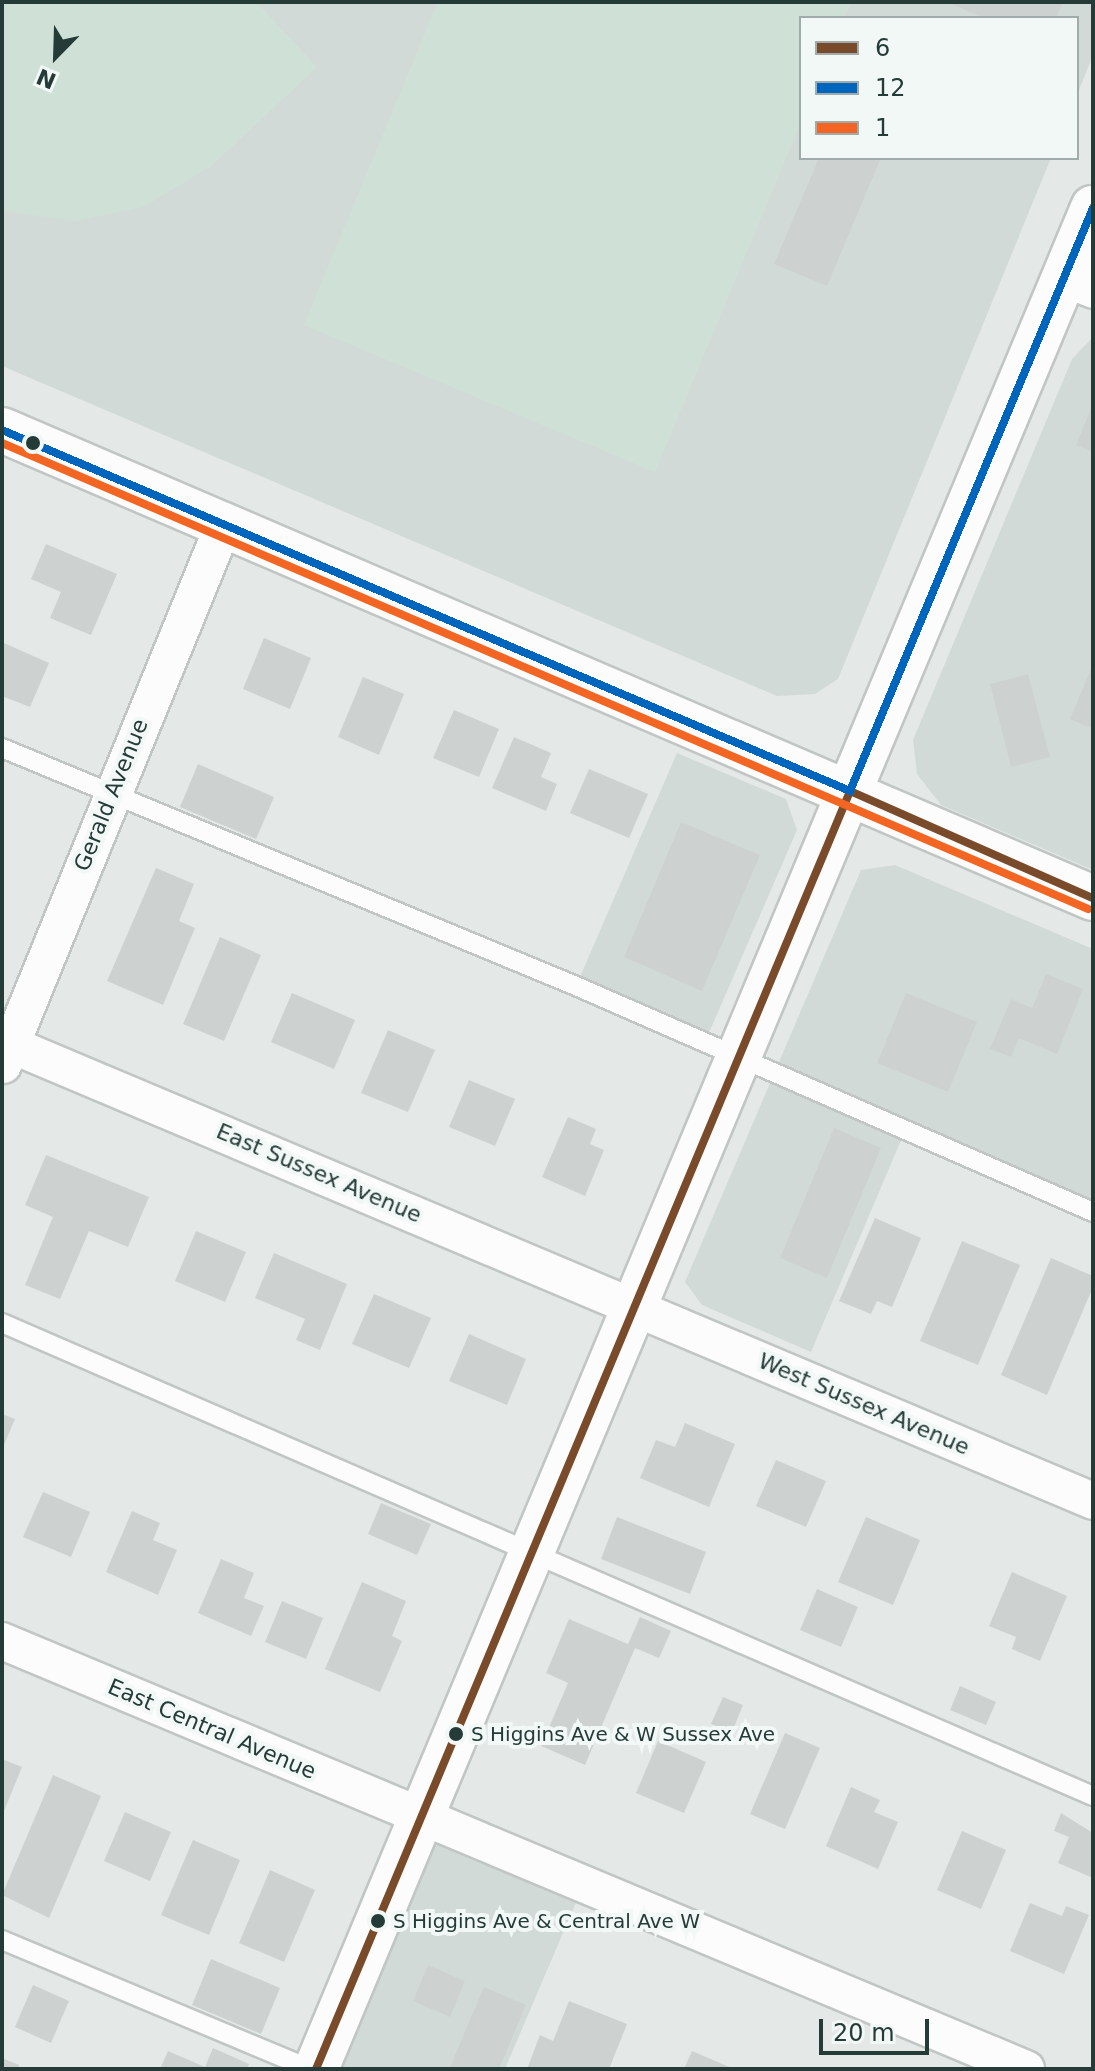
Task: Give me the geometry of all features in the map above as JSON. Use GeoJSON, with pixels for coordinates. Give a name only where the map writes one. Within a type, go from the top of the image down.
{"type":"FeatureCollection","features":[{"type":"Feature","properties":{"kind":"main road"},"geometry":{"type":"LineString","coordinates":[[316,2069],[741,1059],[850,791],[1078,284],[1093,208]]}},
{"type":"Feature","properties":{"kind":"main road"},"geometry":{"type":"LineString","coordinates":[[2,430],[850,791],[1093,898]]}},
{"type":"Feature","properties":{"kind":"street","name":"Gerald Avenue"},"geometry":{"type":"LineString","coordinates":[[5,1051],[224,524]]}},
{"type":"Feature","properties":{"kind":"street","name":"East Sussex Avenue"},"geometry":{"type":"LineString","coordinates":[[5,1051],[635,1305]]}},
{"type":"Feature","properties":{"kind":"street","name":"West Sussex Avenue"},"geometry":{"type":"LineString","coordinates":[[635,1305],[1093,1501]]}},
{"type":"Feature","properties":{"kind":"street","name":"East Central Avenue"},"geometry":{"type":"LineString","coordinates":[[2,1641],[1026,2069]]}},
{"type":"Feature","properties":{"kind":"lane"},"geometry":{"type":"LineString","coordinates":[[2,748],[741,1059],[1093,1212]]}},
{"type":"Feature","properties":{"kind":"lane"},"geometry":{"type":"LineString","coordinates":[[2,1323],[532,1550],[1093,1796]]}},
{"type":"Feature","properties":{"kind":"lane"},"geometry":{"type":"LineString","coordinates":[[2,1940],[310,2069]]}},
{"type":"Feature","properties":{"kind":"shaded area"},"geometry":{"type":"Polygon","coordinates":[[[2,2],[1093,2],[1093,55],[1079,90],[1079,16],[799,16],[799,160],[1050,160],[838,679],[815,694],[777,696],[2,366],[2,2]]]}},
{"type":"Feature","properties":{"kind":"shaded area"},"geometry":{"type":"Polygon","coordinates":[[[1093,337],[1093,870],[941,805],[917,774],[913,740],[1072,359],[1093,337]]]}},
{"type":"Feature","properties":{"kind":"shaded area"},"geometry":{"type":"Polygon","coordinates":[[[677,753],[786,799],[797,830],[705,1042],[576,986],[677,753]]]}},
{"type":"Feature","properties":{"kind":"shaded area"},"geometry":{"type":"Polygon","coordinates":[[[895,865],[1093,949],[1093,1212],[905,1131],[811,1352],[702,1305],[685,1282],[861,870],[895,865]]]}},
{"type":"Feature","properties":{"kind":"shaded area"},"geometry":{"type":"Polygon","coordinates":[[[431,1839],[577,1900],[505,2069],[334,2069],[431,1839]]]}},
{"type":"Feature","properties":{"kind":"green space"},"geometry":{"type":"Polygon","coordinates":[[[2,2],[256,2],[317,67],[211,166],[143,207],[74,221],[4,211],[2,2]]]}},
{"type":"Feature","properties":{"kind":"green space"},"geometry":{"type":"Polygon","coordinates":[[[438,2],[851,2],[845,16],[799,16],[799,127],[655,472],[304,325],[438,2]]]}},
{"type":"Feature","properties":{"kind":"building"},"geometry":{"type":"Polygon","coordinates":[[[946,2],[1063,2],[1057,16],[980,16],[946,2]]]}},
{"type":"Feature","properties":{"kind":"building"},"geometry":{"type":"Polygon","coordinates":[[[818,160],[880,160],[827,286],[774,264],[818,160]]]}},
{"type":"Feature","properties":{"kind":"building"},"geometry":{"type":"Polygon","coordinates":[[[1093,404],[1093,452],[1076,445],[1093,404]]]}},
{"type":"Feature","properties":{"kind":"building"},"geometry":{"type":"Polygon","coordinates":[[[46,544],[117,574],[91,635],[50,618],[61,592],[31,579],[46,544]]]}},
{"type":"Feature","properties":{"kind":"building"},"geometry":{"type":"Polygon","coordinates":[[[264,638],[311,658],[290,709],[243,689],[264,638]]]}},
{"type":"Feature","properties":{"kind":"building"},"geometry":{"type":"Polygon","coordinates":[[[4,643],[49,663],[30,707],[2,696],[4,643]]]}},
{"type":"Feature","properties":{"kind":"building"},"geometry":{"type":"Polygon","coordinates":[[[1093,664],[1093,729],[1070,719],[1093,664]]]}},
{"type":"Feature","properties":{"kind":"building"},"geometry":{"type":"Polygon","coordinates":[[[1028,674],[1050,757],[1011,767],[990,684],[1028,674]]]}},
{"type":"Feature","properties":{"kind":"building"},"geometry":{"type":"Polygon","coordinates":[[[363,677],[404,694],[379,755],[338,737],[363,677]]]}},
{"type":"Feature","properties":{"kind":"building"},"geometry":{"type":"Polygon","coordinates":[[[454,710],[499,729],[479,777],[433,758],[454,710]]]}},
{"type":"Feature","properties":{"kind":"building"},"geometry":{"type":"Polygon","coordinates":[[[514,737],[551,753],[541,777],[557,784],[546,811],[492,788],[514,737]]]}},
{"type":"Feature","properties":{"kind":"building"},"geometry":{"type":"Polygon","coordinates":[[[198,764],[274,797],[256,839],[180,807],[198,764]]]}},
{"type":"Feature","properties":{"kind":"building"},"geometry":{"type":"Polygon","coordinates":[[[589,769],[648,794],[629,838],[570,813],[589,769]]]}},
{"type":"Feature","properties":{"kind":"building"},"geometry":{"type":"Polygon","coordinates":[[[681,822],[760,855],[702,991],[624,957],[681,822]]]}},
{"type":"Feature","properties":{"kind":"building"},"geometry":{"type":"Polygon","coordinates":[[[156,868],[194,884],[179,921],[195,928],[163,1005],[107,981],[156,868]]]}},
{"type":"Feature","properties":{"kind":"building"},"geometry":{"type":"Polygon","coordinates":[[[220,937],[261,955],[224,1041],[183,1024],[220,937]]]}},
{"type":"Feature","properties":{"kind":"building"},"geometry":{"type":"Polygon","coordinates":[[[1046,974],[1083,989],[1057,1054],[1019,1038],[1011,1057],[990,1049],[1011,999],[1032,1008],[1046,974]]]}},
{"type":"Feature","properties":{"kind":"building"},"geometry":{"type":"Polygon","coordinates":[[[292,993],[355,1020],[334,1069],[271,1042],[292,993]]]}},
{"type":"Feature","properties":{"kind":"building"},"geometry":{"type":"Polygon","coordinates":[[[906,993],[977,1022],[948,1092],[877,1063],[906,993]]]}},
{"type":"Feature","properties":{"kind":"building"},"geometry":{"type":"Polygon","coordinates":[[[388,1030],[435,1050],[408,1112],[361,1093],[388,1030]]]}},
{"type":"Feature","properties":{"kind":"building"},"geometry":{"type":"Polygon","coordinates":[[[469,1080],[515,1099],[495,1146],[449,1127],[469,1080]]]}},
{"type":"Feature","properties":{"kind":"building"},"geometry":{"type":"Polygon","coordinates":[[[568,1117],[596,1129],[590,1144],[604,1150],[585,1196],[542,1177],[568,1117]]]}},
{"type":"Feature","properties":{"kind":"building"},"geometry":{"type":"Polygon","coordinates":[[[834,1128],[881,1148],[827,1278],[780,1258],[834,1128]]]}},
{"type":"Feature","properties":{"kind":"building"},"geometry":{"type":"Polygon","coordinates":[[[46,1155],[149,1197],[128,1247],[89,1231],[60,1299],[25,1285],[53,1217],[25,1205],[46,1155]]]}},
{"type":"Feature","properties":{"kind":"building"},"geometry":{"type":"Polygon","coordinates":[[[875,1218],[921,1238],[892,1307],[877,1301],[871,1314],[839,1301],[875,1218]]]}},
{"type":"Feature","properties":{"kind":"building"},"geometry":{"type":"Polygon","coordinates":[[[196,1231],[246,1252],[225,1302],[175,1281],[196,1231]]]}},
{"type":"Feature","properties":{"kind":"building"},"geometry":{"type":"Polygon","coordinates":[[[962,1241],[1020,1265],[978,1365],[920,1341],[962,1241]]]}},
{"type":"Feature","properties":{"kind":"building"},"geometry":{"type":"Polygon","coordinates":[[[274,1253],[347,1284],[320,1350],[296,1340],[305,1319],[255,1298],[274,1253]]]}},
{"type":"Feature","properties":{"kind":"building"},"geometry":{"type":"Polygon","coordinates":[[[1051,1258],[1093,1276],[1093,1287],[1047,1395],[1001,1375],[1051,1258]]]}},
{"type":"Feature","properties":{"kind":"building"},"geometry":{"type":"Polygon","coordinates":[[[374,1294],[431,1318],[409,1368],[352,1344],[374,1294]]]}},
{"type":"Feature","properties":{"kind":"building"},"geometry":{"type":"Polygon","coordinates":[[[469,1334],[526,1359],[507,1405],[449,1381],[469,1334]]]}},
{"type":"Feature","properties":{"kind":"building"},"geometry":{"type":"Polygon","coordinates":[[[2,1414],[15,1419],[2,1450],[2,1414]]]}},
{"type":"Feature","properties":{"kind":"building"},"geometry":{"type":"Polygon","coordinates":[[[685,1423],[735,1444],[709,1507],[640,1478],[656,1440],[675,1447],[685,1423]]]}},
{"type":"Feature","properties":{"kind":"building"},"geometry":{"type":"Polygon","coordinates":[[[776,1460],[826,1481],[806,1527],[756,1506],[776,1460]]]}},
{"type":"Feature","properties":{"kind":"building"},"geometry":{"type":"Polygon","coordinates":[[[43,1492],[90,1512],[71,1557],[23,1537],[43,1492]]]}},
{"type":"Feature","properties":{"kind":"building"},"geometry":{"type":"Polygon","coordinates":[[[381,1503],[431,1524],[417,1555],[368,1534],[381,1503]]]}},
{"type":"Feature","properties":{"kind":"building"},"geometry":{"type":"Polygon","coordinates":[[[132,1511],[160,1523],[153,1540],[177,1550],[158,1595],[106,1572],[132,1511]]]}},
{"type":"Feature","properties":{"kind":"building"},"geometry":{"type":"Polygon","coordinates":[[[617,1517],[706,1552],[690,1594],[601,1559],[617,1517]]]}},
{"type":"Feature","properties":{"kind":"building"},"geometry":{"type":"Polygon","coordinates":[[[866,1517],[920,1540],[893,1605],[838,1582],[866,1517]]]}},
{"type":"Feature","properties":{"kind":"building"},"geometry":{"type":"Polygon","coordinates":[[[221,1559],[254,1573],[244,1598],[264,1606],[251,1636],[198,1613],[221,1559]]]}},
{"type":"Feature","properties":{"kind":"building"},"geometry":{"type":"Polygon","coordinates":[[[1012,1572],[1067,1596],[1040,1661],[1012,1649],[1016,1637],[989,1626],[1012,1572]]]}},
{"type":"Feature","properties":{"kind":"building"},"geometry":{"type":"Polygon","coordinates":[[[362,1582],[406,1601],[392,1636],[402,1641],[380,1692],[325,1669],[362,1582]]]}},
{"type":"Feature","properties":{"kind":"building"},"geometry":{"type":"Polygon","coordinates":[[[817,1589],[858,1607],[841,1647],[800,1630],[817,1589]]]}},
{"type":"Feature","properties":{"kind":"building"},"geometry":{"type":"Polygon","coordinates":[[[282,1601],[323,1618],[306,1659],[265,1642],[282,1601]]]}},
{"type":"Feature","properties":{"kind":"building"},"geometry":{"type":"Polygon","coordinates":[[[640,1617],[671,1631],[659,1658],[635,1648],[585,1765],[541,1746],[568,1683],[546,1673],[569,1619],[628,1644],[640,1617]]]}},
{"type":"Feature","properties":{"kind":"building"},"geometry":{"type":"Polygon","coordinates":[[[960,1686],[996,1702],[986,1725],[950,1710],[960,1686]]]}},
{"type":"Feature","properties":{"kind":"building"},"geometry":{"type":"Polygon","coordinates":[[[723,1697],[743,1705],[732,1732],[711,1724],[723,1697]]]}},
{"type":"Feature","properties":{"kind":"building"},"geometry":{"type":"Polygon","coordinates":[[[785,1733],[820,1748],[785,1829],[750,1814],[785,1733]]]}},
{"type":"Feature","properties":{"kind":"building"},"geometry":{"type":"Polygon","coordinates":[[[658,1741],[706,1762],[684,1813],[636,1793],[658,1741]]]}},
{"type":"Feature","properties":{"kind":"building"},"geometry":{"type":"Polygon","coordinates":[[[2,1759],[22,1767],[2,1816],[2,1759]]]}},
{"type":"Feature","properties":{"kind":"building"},"geometry":{"type":"Polygon","coordinates":[[[53,1775],[101,1796],[49,1918],[2,1895],[53,1775]]]}},
{"type":"Feature","properties":{"kind":"building"},"geometry":{"type":"Polygon","coordinates":[[[851,1787],[880,1800],[874,1812],[898,1822],[878,1869],[826,1846],[851,1787]]]}},
{"type":"Feature","properties":{"kind":"building"},"geometry":{"type":"Polygon","coordinates":[[[125,1812],[171,1832],[150,1881],[104,1861],[125,1812]]]}},
{"type":"Feature","properties":{"kind":"building"},"geometry":{"type":"Polygon","coordinates":[[[1061,1813],[1093,1833],[1093,1878],[1058,1863],[1069,1837],[1054,1831],[1061,1813]]]}},
{"type":"Feature","properties":{"kind":"building"},"geometry":{"type":"Polygon","coordinates":[[[962,1831],[1006,1850],[981,1909],[937,1890],[962,1831]]]}},
{"type":"Feature","properties":{"kind":"building"},"geometry":{"type":"Polygon","coordinates":[[[193,1840],[240,1860],[209,1935],[161,1915],[193,1840]]]}},
{"type":"Feature","properties":{"kind":"building"},"geometry":{"type":"Polygon","coordinates":[[[270,1870],[315,1890],[284,1962],[239,1943],[270,1870]]]}},
{"type":"Feature","properties":{"kind":"building"},"geometry":{"type":"Polygon","coordinates":[[[1030,1903],[1062,1916],[1066,1906],[1089,1915],[1064,1974],[1010,1951],[1030,1903]]]}},
{"type":"Feature","properties":{"kind":"building"},"geometry":{"type":"Polygon","coordinates":[[[211,1959],[280,1988],[261,2034],[192,2005],[211,1959]]]}},
{"type":"Feature","properties":{"kind":"building"},"geometry":{"type":"Polygon","coordinates":[[[428,1965],[465,1981],[450,2017],[413,2001],[428,1965]]]}},
{"type":"Feature","properties":{"kind":"building"},"geometry":{"type":"Polygon","coordinates":[[[33,1985],[69,2001],[51,2043],[15,2027],[33,1985]]]}},
{"type":"Feature","properties":{"kind":"building"},"geometry":{"type":"Polygon","coordinates":[[[484,1987],[526,2005],[499,2069],[449,2069],[484,1987]]]}},
{"type":"Feature","properties":{"kind":"building"},"geometry":{"type":"Polygon","coordinates":[[[569,2001],[627,2024],[609,2069],[527,2069],[540,2035],[553,2041],[569,2001]]]}},
{"type":"Feature","properties":{"kind":"building"},"geometry":{"type":"Polygon","coordinates":[[[213,2048],[249,2064],[247,2069],[160,2069],[168,2051],[205,2067],[213,2048]]]}},
{"type":"Feature","properties":{"kind":"building"},"geometry":{"type":"Polygon","coordinates":[[[692,2051],[734,2069],[684,2069],[692,2051]]]}},
{"type":"Feature","properties":{"kind":"building"},"geometry":{"type":"Polygon","coordinates":[[[2,2058],[19,2065],[18,2069],[2,2069],[2,2058]]]}},
{"type":"Feature","properties":{"kind":"transit line","name":"12"},"geometry":{"type":"LineString","coordinates":[[2,430],[850,791],[1093,208]]}},
{"type":"Feature","properties":{"kind":"transit line","name":"1"},"geometry":{"type":"LineString","coordinates":[[2,443],[1088,909]]}},
{"type":"Feature","properties":{"kind":"transit line","name":"6"},"geometry":{"type":"LineString","coordinates":[[316,2069],[850,791],[1093,898]]}},
{"type":"Feature","properties":{"kind":"place","name":"S Higgins Ave & W Sussex Ave"},"geometry":{"type":"Point","coordinates":[456,1734]}},
{"type":"Feature","properties":{"kind":"place","name":"S Higgins Ave & Central Ave W"},"geometry":{"type":"Point","coordinates":[378,1921]}}]}
